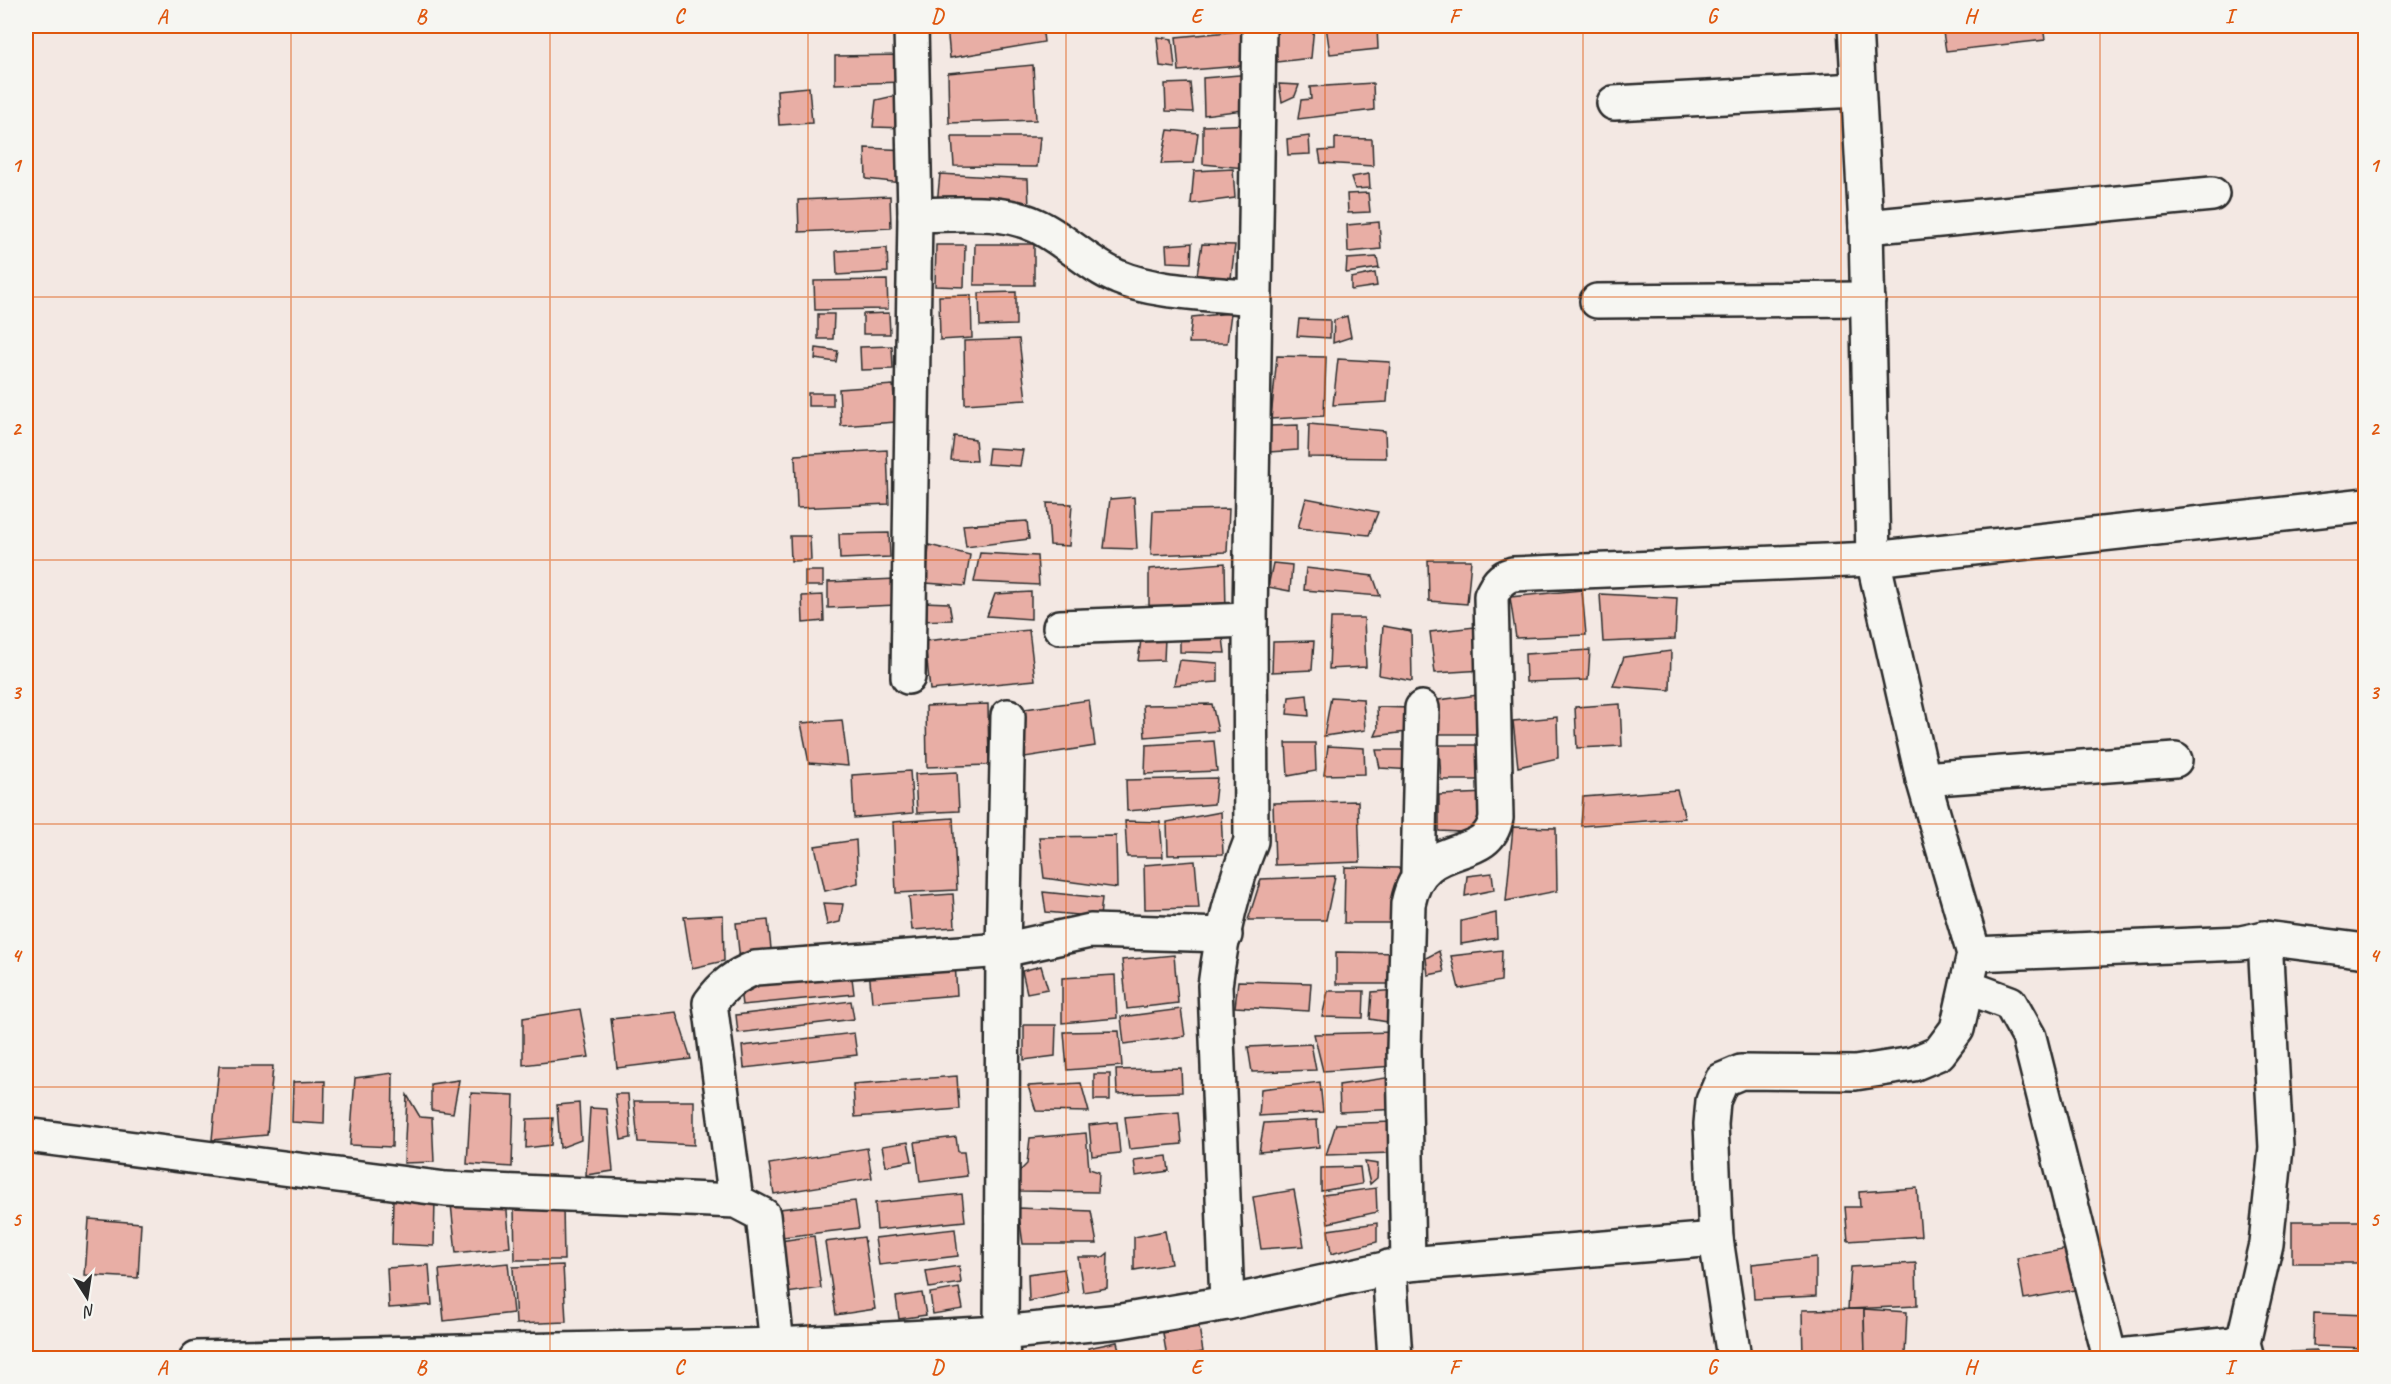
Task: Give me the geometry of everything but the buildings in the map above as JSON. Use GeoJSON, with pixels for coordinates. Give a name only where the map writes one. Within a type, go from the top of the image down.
{"type":"FeatureCollection","features":[{"type":"Feature","properties":{"kind":"street"},"geometry":{"type":"LineString","coordinates":[[908,677],[915,215],[911,26]]}},
{"type":"Feature","properties":{"kind":"street"},"geometry":{"type":"LineString","coordinates":[[1227,1303],[1215,986],[1220,951],[1241,868],[1251,841],[1250,620],[1258,26]]}},
{"type":"Feature","properties":{"kind":"street"},"geometry":{"type":"LineString","coordinates":[[1734,1359],[1716,1239],[1711,1124],[1713,1101],[1722,1080],[1741,1072],[1855,1073],[1913,1064],[1939,1053],[1957,1029],[1974,954],[1923,779],[1873,559],[1866,227],[1855,26]]}},
{"type":"Feature","properties":{"kind":"street"},"geometry":{"type":"LineString","coordinates":[[1614,103],[1857,90]]}},
{"type":"Feature","properties":{"kind":"street"},"geometry":{"type":"LineString","coordinates":[[1866,227],[2212,194]]}},
{"type":"Feature","properties":{"kind":"street"},"geometry":{"type":"LineString","coordinates":[[915,215],[994,214],[1018,219],[1037,226],[1116,277],[1159,287],[1253,298]]}},
{"type":"Feature","properties":{"kind":"street"},"geometry":{"type":"LineString","coordinates":[[1597,301],[1868,299]]}},
{"type":"Feature","properties":{"kind":"street"},"geometry":{"type":"LineString","coordinates":[[1395,1359],[1408,904],[1410,890],[1418,874],[1433,861],[1445,855],[1474,847],[1487,838],[1494,828],[1496,818],[1491,596],[1496,584],[1503,577],[1525,574],[1873,559],[2366,505]]}},
{"type":"Feature","properties":{"kind":"street"},"geometry":{"type":"LineString","coordinates":[[1060,627],[1250,620]]}},
{"type":"Feature","properties":{"kind":"street"},"geometry":{"type":"LineString","coordinates":[[1418,874],[1422,708]]}},
{"type":"Feature","properties":{"kind":"street"},"geometry":{"type":"LineString","coordinates":[[1002,1346],[1003,950],[1008,716]]}},
{"type":"Feature","properties":{"kind":"street"},"geometry":{"type":"LineString","coordinates":[[1923,779],[2175,760]]}},
{"type":"Feature","properties":{"kind":"street"},"geometry":{"type":"LineString","coordinates":[[736,1201],[710,1003],[734,976],[755,968],[1003,950],[1090,932],[1225,935]]}},
{"type":"Feature","properties":{"kind":"street"},"geometry":{"type":"LineString","coordinates":[[1974,954],[2241,943],[2265,938],[2366,951]]}},
{"type":"Feature","properties":{"kind":"street"},"geometry":{"type":"LineString","coordinates":[[1967,987],[2010,1003],[2029,1037],[2110,1358],[2245,1351],[2266,1244],[2276,1148],[2265,938]]}},
{"type":"Feature","properties":{"kind":"street"},"geometry":{"type":"LineString","coordinates":[[26,1134],[446,1189],[736,1201],[764,1215],[777,1345]]}},
{"type":"Feature","properties":{"kind":"street"},"geometry":{"type":"LineString","coordinates":[[197,1359],[777,1345],[1002,1346],[1121,1321],[1227,1303],[1399,1266],[1716,1239]]}}]}
